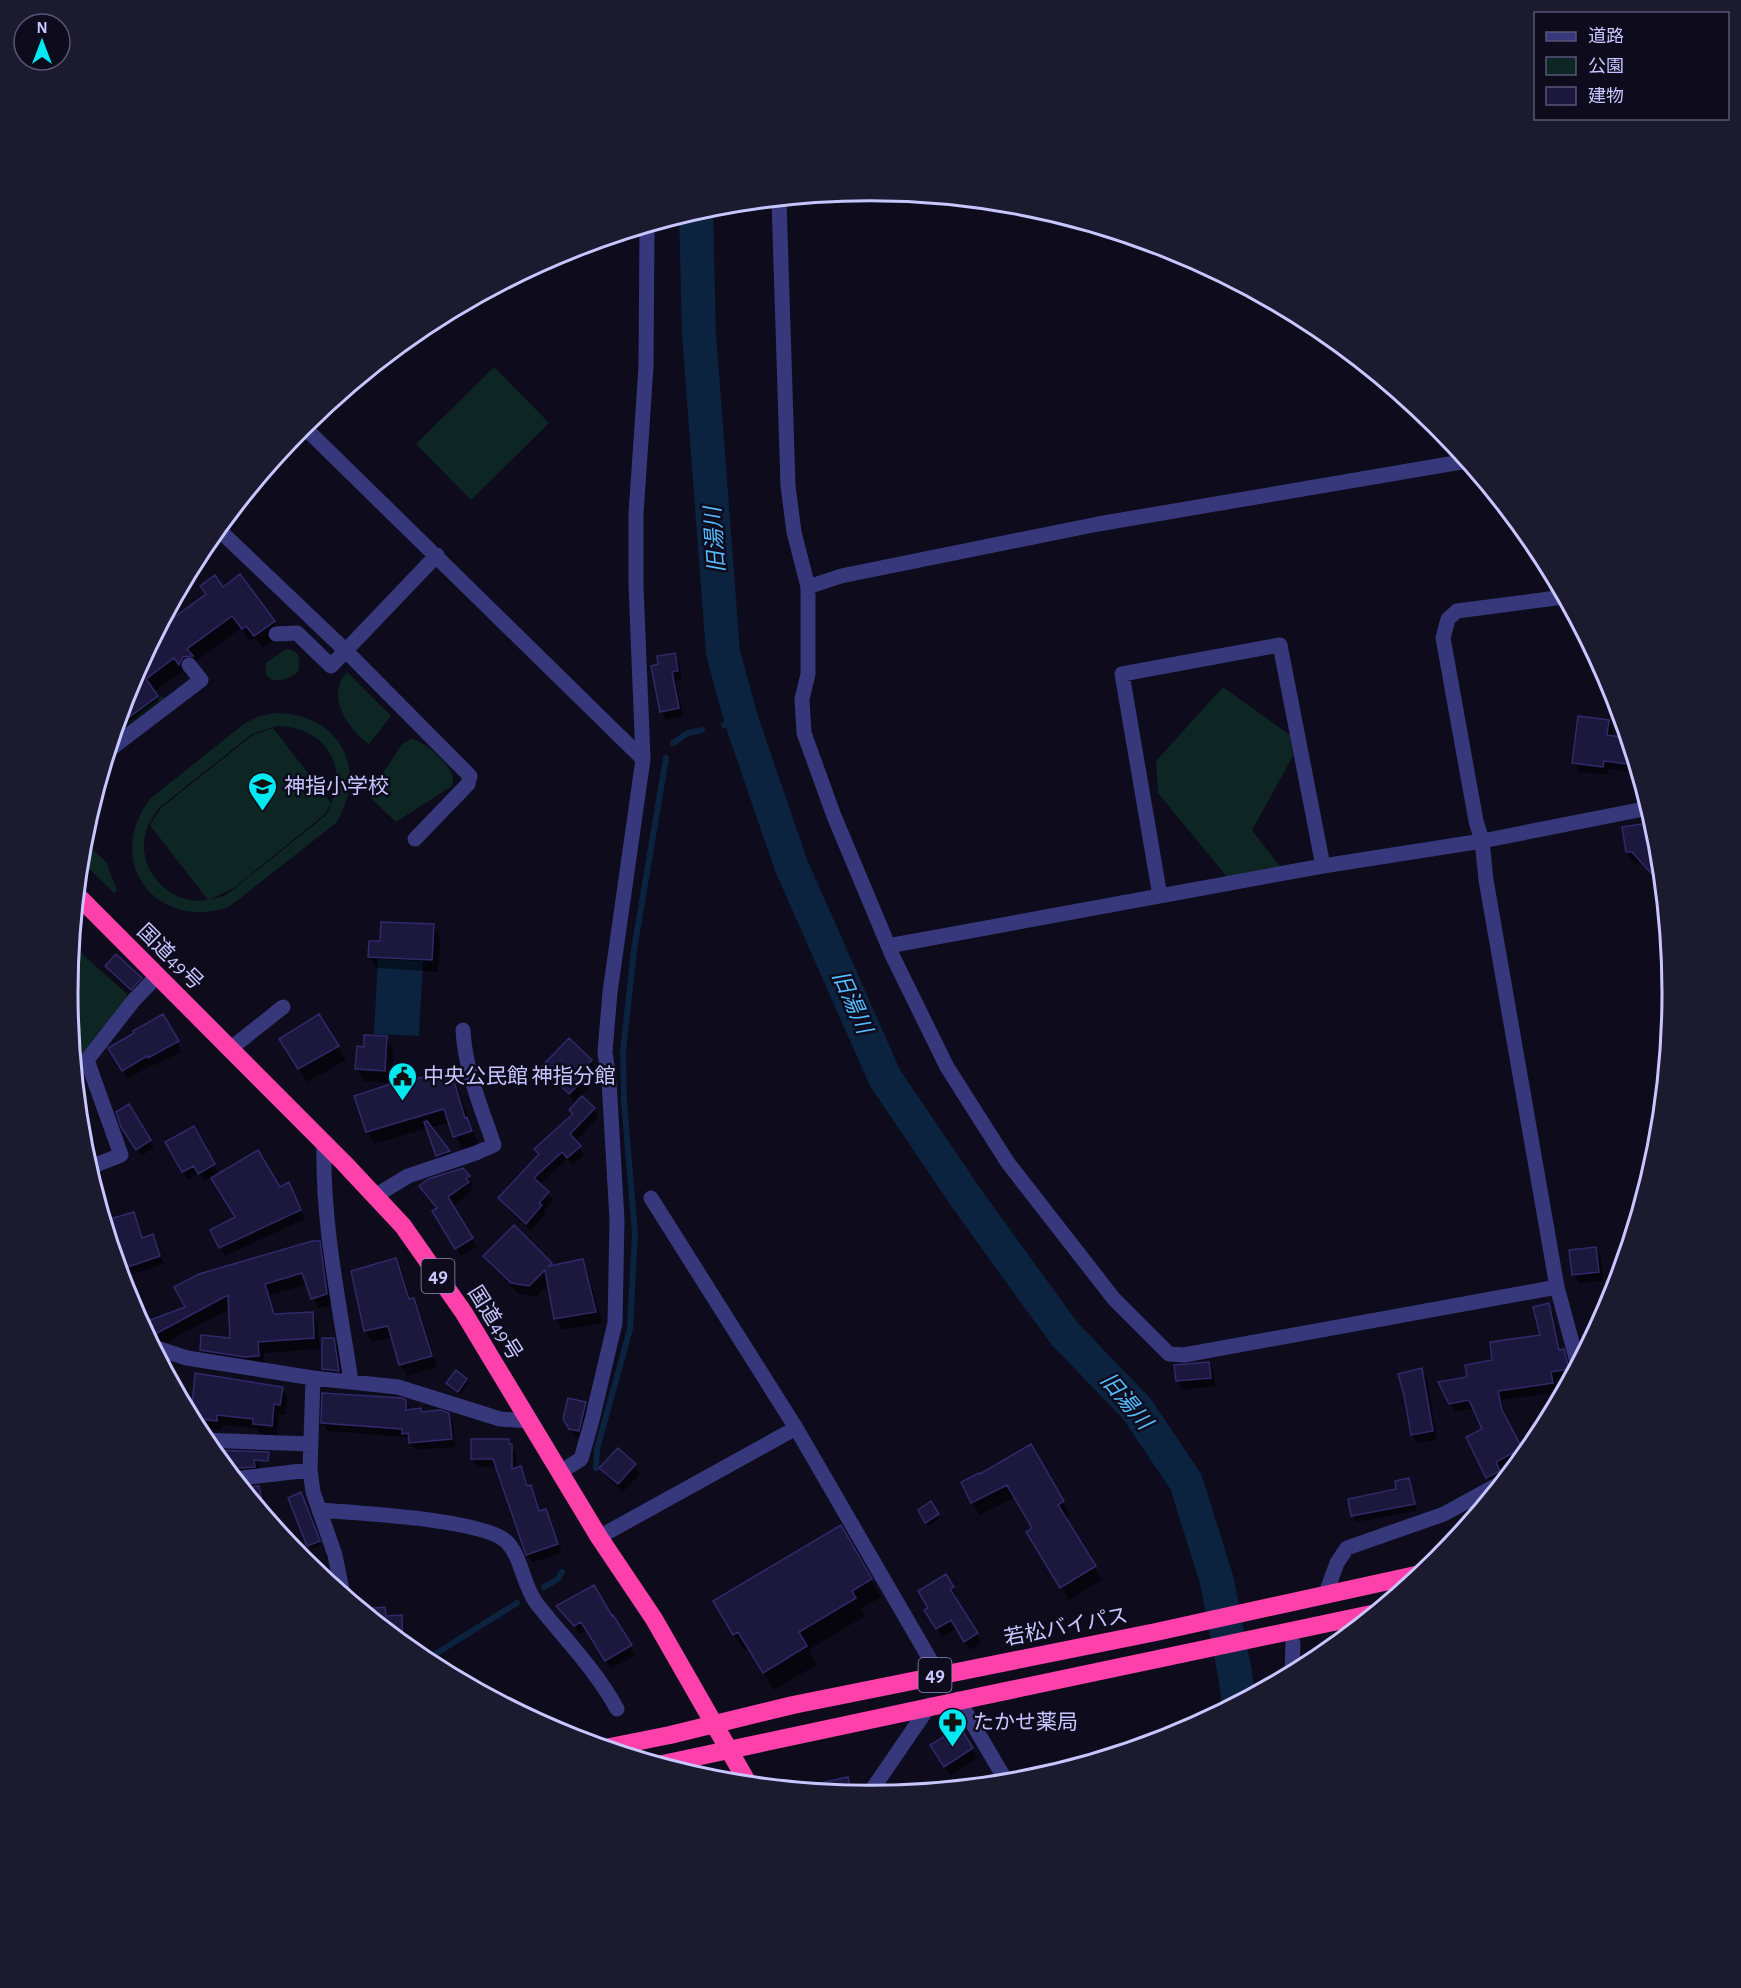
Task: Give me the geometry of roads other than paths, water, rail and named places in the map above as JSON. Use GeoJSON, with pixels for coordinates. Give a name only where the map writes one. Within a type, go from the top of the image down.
{"type":"FeatureCollection","features":[{"type":"Feature","properties":{"kind":"highway","name":"国道49号"},"geometry":{"type":"LineString","coordinates":[[84,902],[324,1143],[403,1226],[464,1313],[599,1537],[654,1619],[744,1776]]}},
{"type":"Feature","properties":{"kind":"highway","name":"若松バイパス"},"geometry":{"type":"LineString","coordinates":[[620,1745],[670,1736],[784,1706],[1156,1632],[1407,1577]]}},
{"type":"Feature","properties":{"kind":"highway","name":"49"},"geometry":{"type":"LineString","coordinates":[[730,1750],[958,1699],[1162,1659],[1292,1637],[1359,1618]]}},
{"type":"Feature","properties":{"kind":"highway"},"geometry":{"type":"LineString","coordinates":[[675,1761],[730,1750]]}},
{"type":"Feature","properties":{"kind":"street"},"geometry":{"type":"LineString","coordinates":[[779,207],[788,486],[794,532],[808,587],[808,674],[802,699],[804,733],[834,816],[888,946],[947,1068],[1008,1163],[1114,1299],[1169,1354],[1184,1355],[1557,1287]]}},
{"type":"Feature","properties":{"kind":"street"},"geometry":{"type":"LineString","coordinates":[[560,1473],[580,1459],[592,1420],[615,1323],[617,1220],[609,1081],[605,1052],[610,992],[643,759],[636,585],[636,514],[646,367],[647,235]]}},
{"type":"Feature","properties":{"kind":"street"},"geometry":{"type":"LineString","coordinates":[[311,433],[643,759]]}},
{"type":"Feature","properties":{"kind":"street"},"geometry":{"type":"LineString","coordinates":[[808,587],[841,576],[1098,524],[1458,463]]}},
{"type":"Feature","properties":{"kind":"street"},"geometry":{"type":"LineString","coordinates":[[225,536],[341,655],[470,776],[468,784],[415,839]]}},
{"type":"Feature","properties":{"kind":"street"},"geometry":{"type":"LineString","coordinates":[[276,634],[297,633],[331,666],[436,555]]}},
{"type":"Feature","properties":{"kind":"street"},"geometry":{"type":"LineString","coordinates":[[1557,598],[1457,611],[1448,619],[1443,638],[1476,821],[1482,841],[1486,880],[1557,1287],[1575,1355]]}},
{"type":"Feature","properties":{"kind":"street"},"geometry":{"type":"LineString","coordinates":[[1160,896],[1122,674],[1280,645],[1323,866]]}},
{"type":"Feature","properties":{"kind":"street"},"geometry":{"type":"LineString","coordinates":[[119,742],[201,680],[189,665]]}},
{"type":"Feature","properties":{"kind":"street"},"geometry":{"type":"LineString","coordinates":[[888,946],[1323,866],[1482,841],[1641,810]]}},
{"type":"Feature","properties":{"kind":"street"},"geometry":{"type":"LineString","coordinates":[[97,1165],[122,1155],[87,1060],[134,1000],[157,976]]}},
{"type":"Feature","properties":{"kind":"street"},"geometry":{"type":"LineString","coordinates":[[230,1049],[283,1007]]}},
{"type":"Feature","properties":{"kind":"street"},"geometry":{"type":"LineString","coordinates":[[375,1196],[408,1176],[494,1145],[469,1072],[464,1052],[463,1030]]}},
{"type":"Feature","properties":{"kind":"street"},"geometry":{"type":"LineString","coordinates":[[324,1143],[323,1176],[326,1215],[351,1380]]}},
{"type":"Feature","properties":{"kind":"street"},"geometry":{"type":"LineString","coordinates":[[651,1198],[796,1428],[939,1675]]}},
{"type":"Feature","properties":{"kind":"street"},"geometry":{"type":"LineString","coordinates":[[163,1351],[187,1359],[313,1378],[351,1380],[398,1387],[500,1419],[529,1421]]}},
{"type":"Feature","properties":{"kind":"street"},"geometry":{"type":"LineString","coordinates":[[313,1378],[310,1470],[319,1510],[335,1555],[341,1584]]}},
{"type":"Feature","properties":{"kind":"street"},"geometry":{"type":"LineString","coordinates":[[599,1537],[796,1428]]}},
{"type":"Feature","properties":{"kind":"street"},"geometry":{"type":"LineString","coordinates":[[217,1441],[311,1444]]}},
{"type":"Feature","properties":{"kind":"street"},"geometry":{"type":"LineString","coordinates":[[243,1478],[310,1470]]}},
{"type":"Feature","properties":{"kind":"street"},"geometry":{"type":"LineString","coordinates":[[1326,1593],[1336,1563],[1347,1548],[1444,1514],[1488,1490]]}},
{"type":"Feature","properties":{"kind":"street"},"geometry":{"type":"LineString","coordinates":[[319,1510],[455,1524],[496,1534],[508,1543],[531,1597],[602,1683],[617,1709]]}},
{"type":"Feature","properties":{"kind":"street"},"geometry":{"type":"LineString","coordinates":[[1292,1637],[1292,1665]]}},
{"type":"Feature","properties":{"kind":"street"},"geometry":{"type":"LineString","coordinates":[[958,1699],[1003,1775]]}},
{"type":"Feature","properties":{"kind":"street"},"geometry":{"type":"LineString","coordinates":[[875,1786],[930,1705]]}},
{"type":"Feature","properties":{"kind":"water"},"geometry":{"type":"Polygon","coordinates":[[[378,959],[423,961],[419,1036],[374,1034],[378,959]]]}},
{"type":"Feature","properties":{"kind":"waterway","name":"旧湯川"},"geometry":{"type":"LineString","coordinates":[[696,222],[699,334],[723,653],[742,722],[791,865],[885,1078],[967,1199],[1065,1334],[1137,1409],[1186,1482],[1217,1581],[1238,1696]]}},
{"type":"Feature","properties":{"kind":"waterway"},"geometry":{"type":"LineString","coordinates":[[724,725],[741,720]]}},
{"type":"Feature","properties":{"kind":"waterway"},"geometry":{"type":"LineString","coordinates":[[673,743],[688,733],[702,730]]}},
{"type":"Feature","properties":{"kind":"waterway"},"geometry":{"type":"LineString","coordinates":[[596,1468],[597,1449],[630,1329],[635,1233],[624,1102],[623,1052],[634,950],[666,758]]}},
{"type":"Feature","properties":{"kind":"waterway"},"geometry":{"type":"LineString","coordinates":[[544,1587],[558,1579],[562,1572]]}},
{"type":"Feature","properties":{"kind":"waterway"},"geometry":{"type":"LineString","coordinates":[[433,1655],[517,1603]]}},
{"type":"Feature","properties":{"kind":"place","name":"神指小学校"},"geometry":{"type":"Point","coordinates":[263,812]}},
{"type":"Feature","properties":{"kind":"place","name":"中央公民館 神指分館"},"geometry":{"type":"Point","coordinates":[402,1102]}},
{"type":"Feature","properties":{"kind":"place","name":"たかせ薬局"},"geometry":{"type":"Point","coordinates":[952,1748]}}]}
